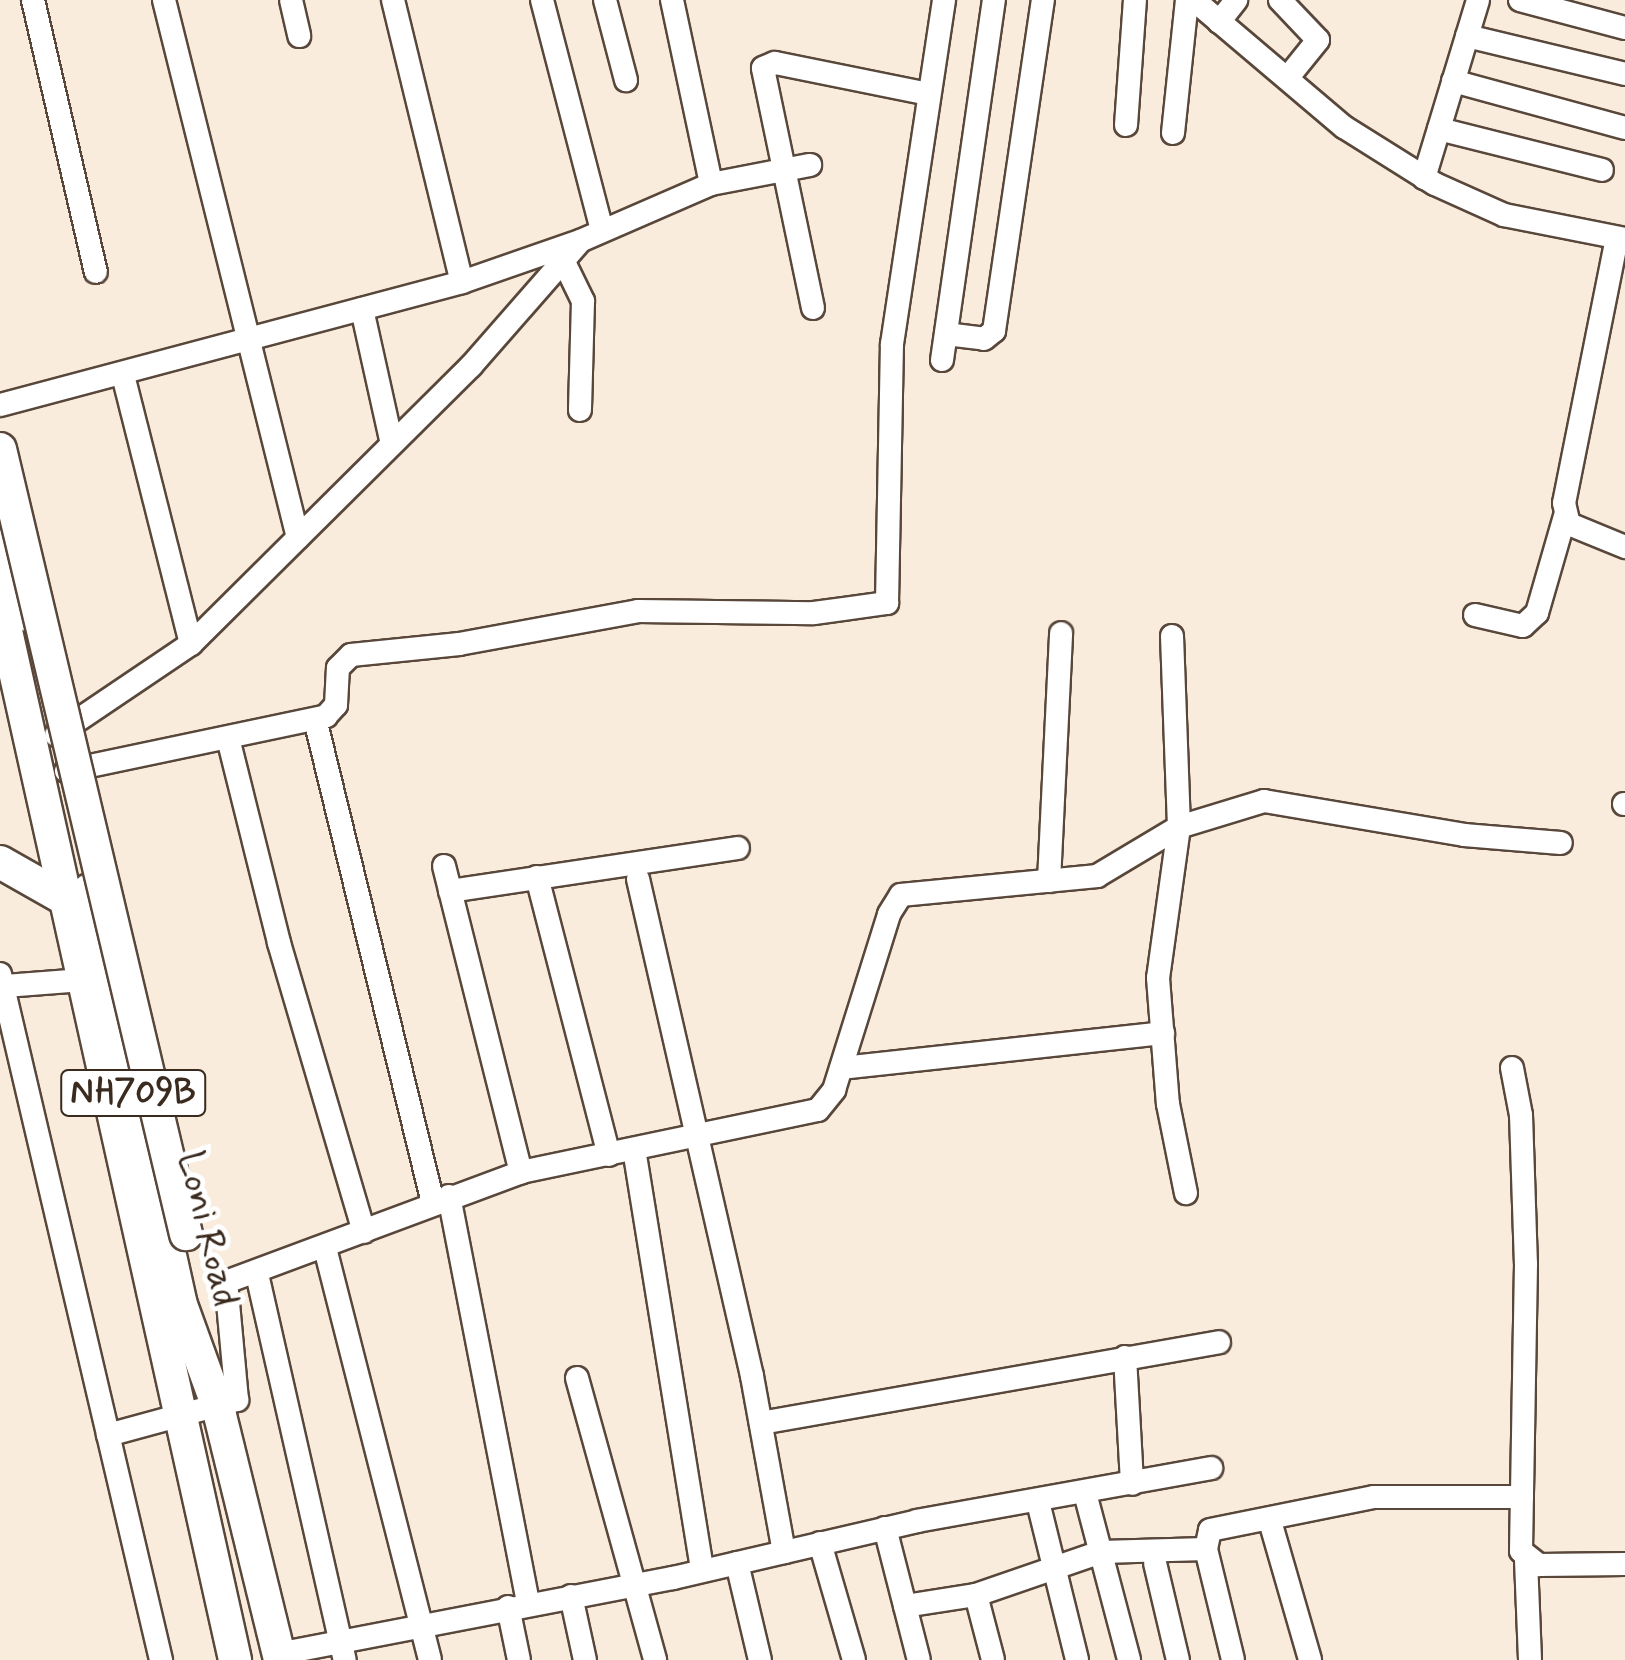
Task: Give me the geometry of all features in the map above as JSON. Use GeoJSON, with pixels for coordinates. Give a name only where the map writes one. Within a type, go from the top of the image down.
{"type":"FeatureCollection","features":[{"type":"Feature","properties":{"kind":"highway","name":"NH709B"},"geometry":{"type":"LineString","coordinates":[[0,449],[186,1234],[218,1407]]}},
{"type":"Feature","properties":{"kind":"highway","name":"Loni Road"},"geometry":{"type":"LineString","coordinates":[[0,522],[6,587],[83,980],[235,1660]]}},
{"type":"Feature","properties":{"kind":"highway","name":"Loni Road"},"geometry":{"type":"LineString","coordinates":[[6,587],[53,736],[180,1302],[218,1407],[279,1657]]}},
{"type":"Feature","properties":{"kind":"highway"},"geometry":{"type":"LineString","coordinates":[[0,862],[67,900]]}},
{"type":"Feature","properties":{"kind":"street"},"geometry":{"type":"LineString","coordinates":[[33,0],[96,272]]}},
{"type":"Feature","properties":{"kind":"street"},"geometry":{"type":"LineString","coordinates":[[164,0],[298,538]]}},
{"type":"Feature","properties":{"kind":"street"},"geometry":{"type":"LineString","coordinates":[[291,0],[299,36]]}},
{"type":"Feature","properties":{"kind":"street"},"geometry":{"type":"LineString","coordinates":[[393,0],[462,282]]}},
{"type":"Feature","properties":{"kind":"street"},"geometry":{"type":"LineString","coordinates":[[542,0],[602,230]]}},
{"type":"Feature","properties":{"kind":"street"},"geometry":{"type":"LineString","coordinates":[[606,0],[626,80]]}},
{"type":"Feature","properties":{"kind":"street"},"geometry":{"type":"LineString","coordinates":[[672,0],[711,184]]}},
{"type":"Feature","properties":{"kind":"street"},"geometry":{"type":"LineString","coordinates":[[62,772],[316,718],[336,705],[338,668],[351,655],[459,644],[638,611],[814,613],[887,602],[892,344],[944,0]]}},
{"type":"Feature","properties":{"kind":"street"},"geometry":{"type":"LineString","coordinates":[[942,360],[994,0]]}},
{"type":"Feature","properties":{"kind":"street"},"geometry":{"type":"LineString","coordinates":[[946,334],[984,339],[994,331],[1043,0]]}},
{"type":"Feature","properties":{"kind":"street"},"geometry":{"type":"LineString","coordinates":[[1126,125],[1135,0]]}},
{"type":"Feature","properties":{"kind":"street"},"geometry":{"type":"LineString","coordinates":[[1173,133],[1190,0],[1290,76],[1344,127],[1424,178],[1504,216],[1621,238],[1565,516],[1538,614],[1523,626],[1475,615]]}},
{"type":"Feature","properties":{"kind":"street"},"geometry":{"type":"LineString","coordinates":[[1219,22],[1236,0]]}},
{"type":"Feature","properties":{"kind":"street"},"geometry":{"type":"LineString","coordinates":[[1280,0],[1318,40],[1290,76]]}},
{"type":"Feature","properties":{"kind":"street"},"geometry":{"type":"LineString","coordinates":[[1424,178],[1478,0]]}},
{"type":"Feature","properties":{"kind":"street"},"geometry":{"type":"LineString","coordinates":[[1520,0],[1625,28]]}},
{"type":"Feature","properties":{"kind":"street"},"geometry":{"type":"LineString","coordinates":[[1467,36],[1625,74]]}},
{"type":"Feature","properties":{"kind":"street"},"geometry":{"type":"LineString","coordinates":[[813,308],[799,168],[762,73],[766,63],[929,94]]}},
{"type":"Feature","properties":{"kind":"street"},"geometry":{"type":"LineString","coordinates":[[1454,82],[1625,128]]}},
{"type":"Feature","properties":{"kind":"street"},"geometry":{"type":"LineString","coordinates":[[1439,129],[1602,170]]}},
{"type":"Feature","properties":{"kind":"street"},"geometry":{"type":"LineString","coordinates":[[0,405],[462,282],[580,241],[711,184],[799,168]]}},
{"type":"Feature","properties":{"kind":"street"},"geometry":{"type":"LineString","coordinates":[[53,736],[191,644],[392,444],[580,241]]}},
{"type":"Feature","properties":{"kind":"street"},"geometry":{"type":"LineString","coordinates":[[564,260],[582,301],[580,410]]}},
{"type":"Feature","properties":{"kind":"street"},"geometry":{"type":"LineString","coordinates":[[362,310],[392,444]]}},
{"type":"Feature","properties":{"kind":"street"},"geometry":{"type":"LineString","coordinates":[[123,375],[191,644]]}},
{"type":"Feature","properties":{"kind":"street"},"geometry":{"type":"LineString","coordinates":[[1565,516],[1580,531],[1625,547]]}},
{"type":"Feature","properties":{"kind":"street"},"geometry":{"type":"LineString","coordinates":[[1050,881],[1061,633]]}},
{"type":"Feature","properties":{"kind":"street"},"geometry":{"type":"LineString","coordinates":[[1172,636],[1178,826],[1160,958],[1169,1112],[1186,1193]]}},
{"type":"Feature","properties":{"kind":"street"},"geometry":{"type":"LineString","coordinates":[[316,718],[441,1199],[518,1605],[519,1660]]}},
{"type":"Feature","properties":{"kind":"street"},"geometry":{"type":"LineString","coordinates":[[228,738],[278,943],[364,1232]]}},
{"type":"Feature","properties":{"kind":"street"},"geometry":{"type":"LineString","coordinates":[[108,1435],[238,1400],[226,1282],[257,1274],[441,1199],[521,1172],[818,1110],[842,1068],[889,914],[902,894],[1110,872],[1178,826],[1274,801],[1464,835],[1561,842]]}},
{"type":"Feature","properties":{"kind":"street"},"geometry":{"type":"LineString","coordinates":[[450,891],[738,848]]}},
{"type":"Feature","properties":{"kind":"street"},"geometry":{"type":"LineString","coordinates":[[444,866],[521,1172]]}},
{"type":"Feature","properties":{"kind":"street"},"geometry":{"type":"LineString","coordinates":[[537,876],[609,1155]]}},
{"type":"Feature","properties":{"kind":"street"},"geometry":{"type":"LineString","coordinates":[[638,879],[693,1139],[761,1423],[784,1552]]}},
{"type":"Feature","properties":{"kind":"street"},"geometry":{"type":"LineString","coordinates":[[83,980],[2,980],[161,1660]]}},
{"type":"Feature","properties":{"kind":"street"},"geometry":{"type":"LineString","coordinates":[[842,1068],[1163,1033]]}},
{"type":"Feature","properties":{"kind":"street"},"geometry":{"type":"LineString","coordinates":[[1512,1068],[1525,1205],[1522,1497],[1530,1660]]}},
{"type":"Feature","properties":{"kind":"street"},"geometry":{"type":"LineString","coordinates":[[634,1149],[702,1571]]}},
{"type":"Feature","properties":{"kind":"street"},"geometry":{"type":"LineString","coordinates":[[325,1248],[430,1660]]}},
{"type":"Feature","properties":{"kind":"street"},"geometry":{"type":"LineString","coordinates":[[257,1274],[343,1650]]}},
{"type":"Feature","properties":{"kind":"street"},"geometry":{"type":"LineString","coordinates":[[761,1423],[1219,1342]]}},
{"type":"Feature","properties":{"kind":"street"},"geometry":{"type":"LineString","coordinates":[[1125,1357],[1132,1484]]}},
{"type":"Feature","properties":{"kind":"street"},"geometry":{"type":"LineString","coordinates":[[577,1378],[638,1584],[655,1660]]}},
{"type":"Feature","properties":{"kind":"street"},"geometry":{"type":"LineString","coordinates":[[279,1657],[343,1650],[422,1622],[638,1584],[885,1528],[1211,1468]]}},
{"type":"Feature","properties":{"kind":"street"},"geometry":{"type":"LineString","coordinates":[[1085,1493],[1129,1660]]}},
{"type":"Feature","properties":{"kind":"street"},"geometry":{"type":"LineString","coordinates":[[1232,1660],[1206,1549],[1210,1530],[1270,1521],[1374,1497],[1522,1497]]}},
{"type":"Feature","properties":{"kind":"street"},"geometry":{"type":"LineString","coordinates":[[1038,1502],[1078,1660]]}},
{"type":"Feature","properties":{"kind":"street"},"geometry":{"type":"LineString","coordinates":[[1270,1521],[1310,1660]]}},
{"type":"Feature","properties":{"kind":"street"},"geometry":{"type":"LineString","coordinates":[[885,1528],[919,1660]]}},
{"type":"Feature","properties":{"kind":"street"},"geometry":{"type":"LineString","coordinates":[[820,1543],[854,1660]]}},
{"type":"Feature","properties":{"kind":"street"},"geometry":{"type":"LineString","coordinates":[[905,1606],[976,1596],[1054,1565],[1100,1552],[1206,1549]]}},
{"type":"Feature","properties":{"kind":"street"},"geometry":{"type":"LineString","coordinates":[[1526,1560],[1625,1564]]}},
{"type":"Feature","properties":{"kind":"street"},"geometry":{"type":"LineString","coordinates":[[737,1563],[760,1660]]}},
{"type":"Feature","properties":{"kind":"street"},"geometry":{"type":"LineString","coordinates":[[1155,1563],[1178,1660]]}},
{"type":"Feature","properties":{"kind":"street"},"geometry":{"type":"LineString","coordinates":[[571,1596],[585,1660]]}},
{"type":"Feature","properties":{"kind":"street"},"geometry":{"type":"LineString","coordinates":[[976,1596],[994,1660]]}}]}
